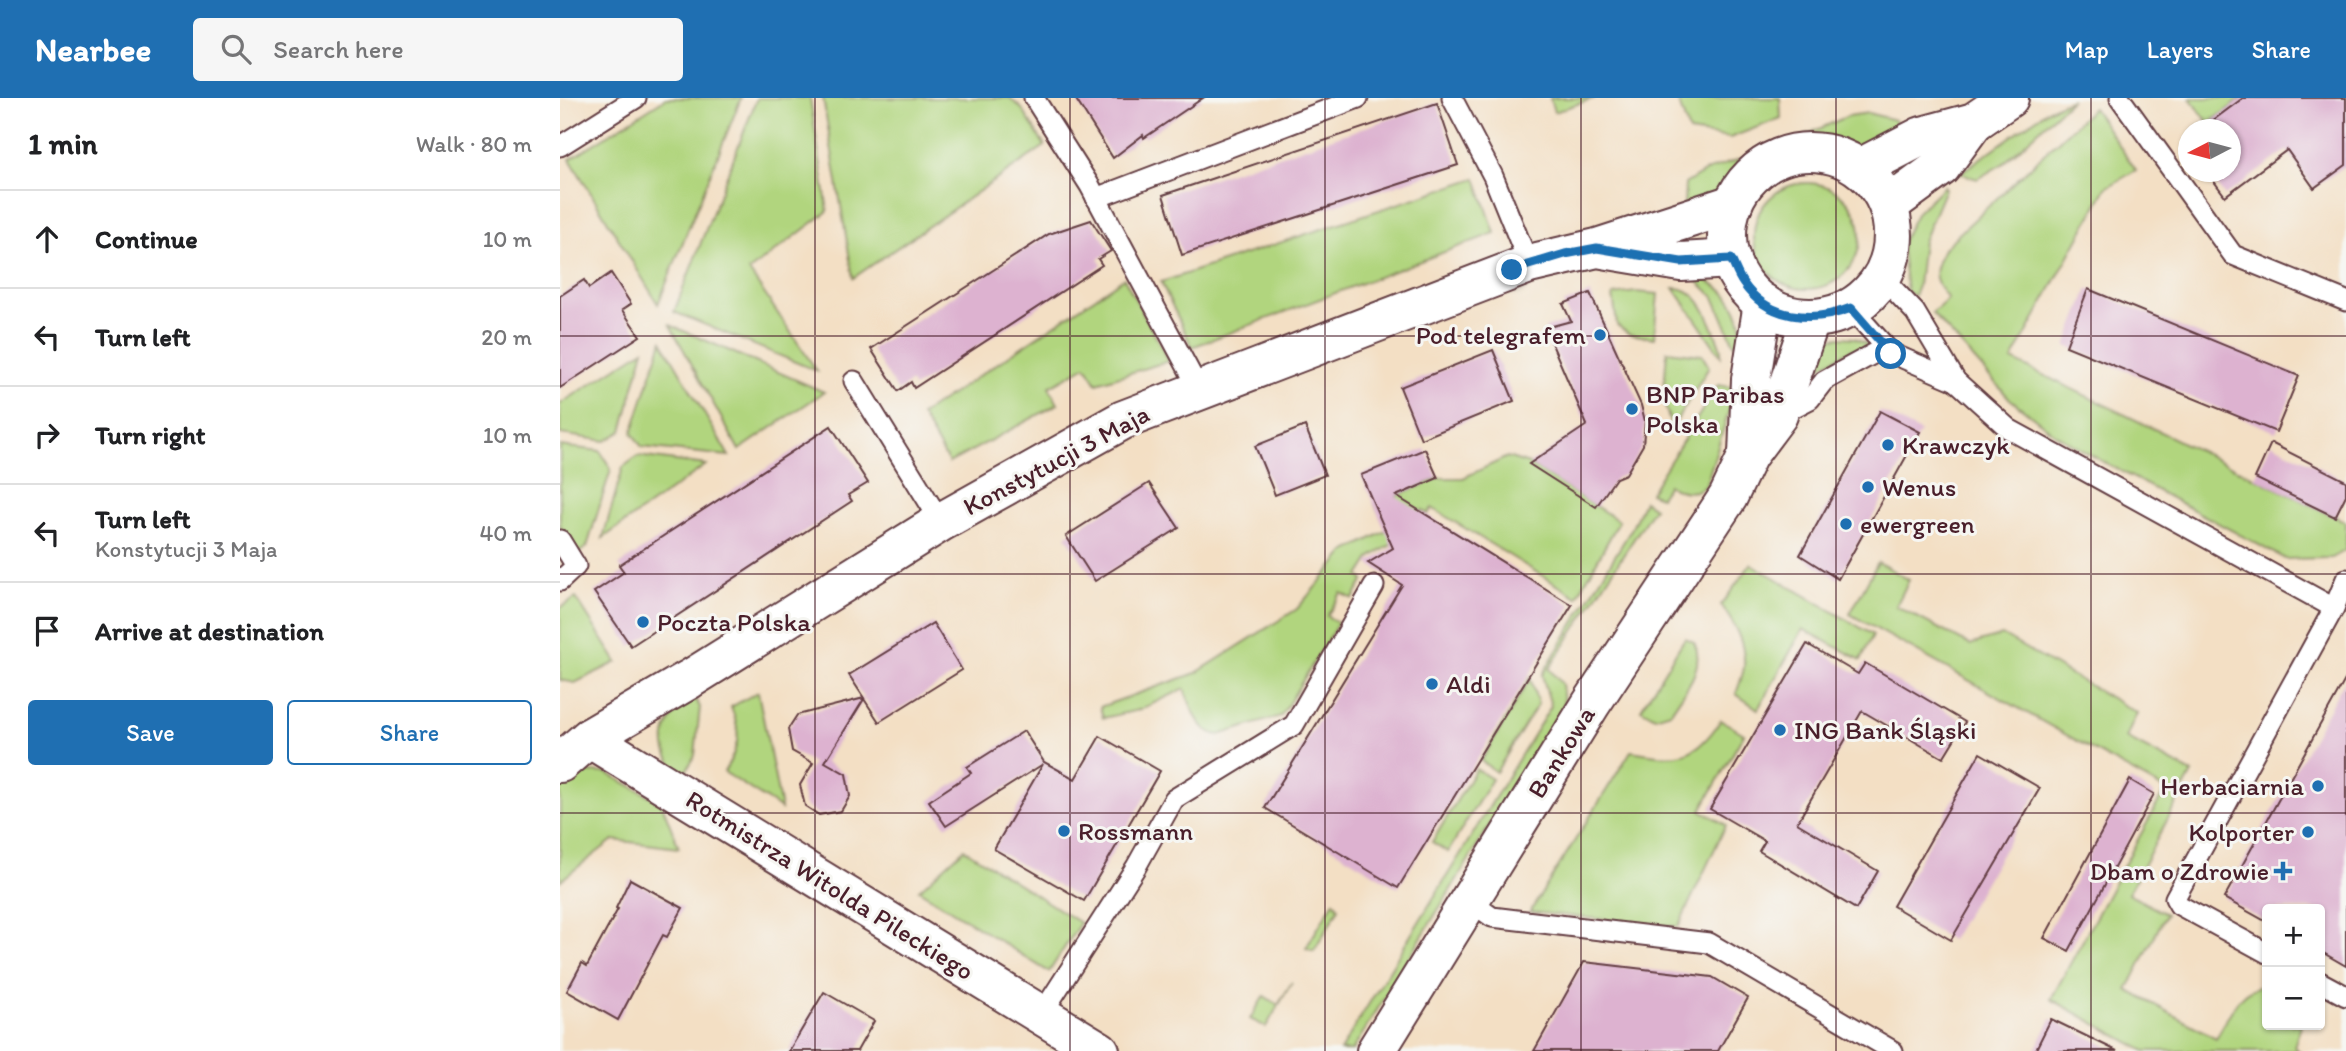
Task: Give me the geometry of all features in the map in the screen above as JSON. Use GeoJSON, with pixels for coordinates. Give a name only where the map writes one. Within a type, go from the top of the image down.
{"type":"FeatureCollection","features":[{"type":"Feature","properties":{"kind":"street"},"geometry":{"type":"LineString","coordinates":[[1889,205],[1941,167],[1974,122],[2009,98]]}},
{"type":"Feature","properties":{"kind":"street"},"geometry":{"type":"LineString","coordinates":[[1860,168],[1922,136],[1974,122]]}},
{"type":"Feature","properties":{"kind":"street"},"geometry":{"type":"LineString","coordinates":[[1813,151],[1838,156],[1860,168],[1877,185],[1889,205],[1894,230],[1891,255],[1882,278],[1868,295],[1851,308],[1831,316],[1811,318],[1786,314],[1763,303],[1743,284],[1731,259],[1727,231],[1733,204],[1746,182],[1765,165],[1787,154],[1813,151]]}},
{"type":"Feature","properties":{"kind":"street","name":"Konstytucji 3 Maja"},"geometry":{"type":"LineString","coordinates":[[560,764],[570,735],[690,679],[941,522],[1123,420],[1529,264],[1597,248],[1733,204]]}},
{"type":"Feature","properties":{"kind":"street","name":"Konstytucji 3 Maja"},"geometry":{"type":"LineString","coordinates":[[1597,248],[1681,262],[1731,259]]}},
{"type":"Feature","properties":{"kind":"street","name":"Bankowa"},"geometry":{"type":"LineString","coordinates":[[1748,455],[1751,379],[1763,303]]}},
{"type":"Feature","properties":{"kind":"street","name":"Bankowa"},"geometry":{"type":"LineString","coordinates":[[1376,1051],[1591,704],[1728,497],[1748,455],[1778,415],[1811,318]]}},
{"type":"Feature","properties":{"kind":"street","name":"Rotmistrza Witolda Pileckiego"},"geometry":{"type":"LineString","coordinates":[[570,735],[1100,1051]]}},
{"type":"Feature","properties":{"kind":"lane"},"geometry":{"type":"LineString","coordinates":[[560,146],[636,98]]}},
{"type":"Feature","properties":{"kind":"lane"},"geometry":{"type":"LineString","coordinates":[[1034,98],[1069,150],[1199,389]]}},
{"type":"Feature","properties":{"kind":"lane"},"geometry":{"type":"LineString","coordinates":[[1096,198],[1358,98]]}},
{"type":"Feature","properties":{"kind":"lane"},"geometry":{"type":"LineString","coordinates":[[1452,98],[1493,176],[1529,264]]}},
{"type":"Feature","properties":{"kind":"lane"},"geometry":{"type":"LineString","coordinates":[[2120,98],[2233,255],[2346,301]]}},
{"type":"Feature","properties":{"kind":"lane"},"geometry":{"type":"LineString","coordinates":[[1882,278],[1915,312],[1956,381],[2009,429],[2334,608]]}},
{"type":"Feature","properties":{"kind":"lane"},"geometry":{"type":"LineString","coordinates":[[1851,308],[1891,354],[1956,381]]}},
{"type":"Feature","properties":{"kind":"lane"},"geometry":{"type":"LineString","coordinates":[[1778,415],[1810,399],[1824,381],[1884,348]]}},
{"type":"Feature","properties":{"kind":"lane"},"geometry":{"type":"LineString","coordinates":[[854,381],[941,522]]}},
{"type":"Feature","properties":{"kind":"lane"},"geometry":{"type":"LineString","coordinates":[[560,540],[576,566],[560,581]]}},
{"type":"Feature","properties":{"kind":"lane"},"geometry":{"type":"LineString","coordinates":[[2262,950],[2179,905],[2175,898],[2334,608],[2346,579]]}},
{"type":"Feature","properties":{"kind":"lane"},"geometry":{"type":"LineString","coordinates":[[1041,1015],[1136,867],[1174,799],[1294,725],[1374,586]]}},
{"type":"Feature","properties":{"kind":"lane"},"geometry":{"type":"LineString","coordinates":[[1468,900],[1492,917],[1709,943],[1893,1051]]}},
{"type":"Feature","properties":{"kind":"lane"},"geometry":{"type":"LineString","coordinates":[[2325,985],[2346,996]]}},
{"type":"Feature","properties":{"kind":"green space"},"geometry":{"type":"Polygon","coordinates":[[[666,98],[741,98],[658,304],[570,159],[666,98]]]}},
{"type":"Feature","properties":{"kind":"green space"},"geometry":{"type":"Polygon","coordinates":[[[757,98],[810,98],[828,211],[749,271],[817,371],[674,312],[757,98]]]}},
{"type":"Feature","properties":{"kind":"green space"},"geometry":{"type":"Polygon","coordinates":[[[823,98],[1010,98],[1022,109],[1045,146],[853,278],[823,98]]]}},
{"type":"Feature","properties":{"kind":"green space"},"geometry":{"type":"Polygon","coordinates":[[[1550,98],[1595,98],[1554,112],[1550,98]]]}},
{"type":"Feature","properties":{"kind":"green space"},"geometry":{"type":"Polygon","coordinates":[[[1677,98],[1780,98],[1781,118],[1730,138],[1689,132],[1677,98]]]}},
{"type":"Feature","properties":{"kind":"green space"},"geometry":{"type":"Polygon","coordinates":[[[2190,98],[2243,98],[2214,119],[2206,119],[2190,98]]]}},
{"type":"Feature","properties":{"kind":"green space"},"geometry":{"type":"Polygon","coordinates":[[[2072,99],[2004,163],[1977,179],[1960,173],[2051,108],[2072,99]]]}},
{"type":"Feature","properties":{"kind":"green space"},"geometry":{"type":"Polygon","coordinates":[[[2093,108],[2136,170],[2106,188],[2012,360],[2346,522],[2346,550],[2332,558],[2285,559],[2055,434],[2010,399],[1932,313],[1948,299],[1935,274],[1945,247],[2093,108]]]}},
{"type":"Feature","properties":{"kind":"green space"},"geometry":{"type":"Polygon","coordinates":[[[1868,113],[1895,120],[1899,133],[1862,146],[1792,141],[1848,116],[1868,113]]]}},
{"type":"Feature","properties":{"kind":"green space"},"geometry":{"type":"Polygon","coordinates":[[[1757,153],[1737,170],[1719,191],[1684,206],[1685,184],[1706,171],[1757,153]]]}},
{"type":"Feature","properties":{"kind":"green space"},"geometry":{"type":"Polygon","coordinates":[[[1476,178],[1495,233],[1192,347],[1161,282],[1476,178]]]}},
{"type":"Feature","properties":{"kind":"green space"},"geometry":{"type":"Polygon","coordinates":[[[1807,183],[1827,187],[1845,198],[1856,216],[1860,236],[1856,256],[1845,274],[1827,285],[1807,289],[1787,285],[1769,274],[1758,256],[1754,236],[1758,216],[1769,198],[1787,187],[1807,183]]]}},
{"type":"Feature","properties":{"kind":"green space"},"geometry":{"type":"Polygon","coordinates":[[[1944,186],[1923,241],[1918,286],[1914,296],[1907,291],[1901,243],[1917,212],[1944,186]]]}},
{"type":"Feature","properties":{"kind":"green space"},"geometry":{"type":"Polygon","coordinates":[[[1690,274],[1714,284],[1731,301],[1740,322],[1743,349],[1733,342],[1714,297],[1690,274]]]}},
{"type":"Feature","properties":{"kind":"green space"},"geometry":{"type":"Polygon","coordinates":[[[1124,278],[1169,361],[1097,383],[1086,366],[1049,387],[1058,404],[949,463],[921,415],[1124,278]]]}},
{"type":"Feature","properties":{"kind":"green space"},"geometry":{"type":"Polygon","coordinates":[[[1674,288],[1684,289],[1699,301],[1714,330],[1721,356],[1674,288]]]}},
{"type":"Feature","properties":{"kind":"green space"},"geometry":{"type":"Polygon","coordinates":[[[1636,292],[1658,294],[1654,338],[1629,334],[1617,325],[1613,295],[1636,292]]]}},
{"type":"Feature","properties":{"kind":"green space"},"geometry":{"type":"Polygon","coordinates":[[[670,325],[824,392],[739,450],[670,325]]]}},
{"type":"Feature","properties":{"kind":"green space"},"geometry":{"type":"Polygon","coordinates":[[[1855,338],[1873,346],[1851,350],[1816,369],[1807,366],[1824,339],[1855,338]]]}},
{"type":"Feature","properties":{"kind":"green space"},"geometry":{"type":"Polygon","coordinates":[[[662,341],[729,456],[642,447],[632,433],[662,341]]]}},
{"type":"Feature","properties":{"kind":"green space"},"geometry":{"type":"Polygon","coordinates":[[[644,350],[622,431],[605,441],[560,434],[560,404],[644,350]]]}},
{"type":"Feature","properties":{"kind":"green space"},"geometry":{"type":"Polygon","coordinates":[[[1667,351],[1702,355],[1709,367],[1672,428],[1663,400],[1667,351]]]}},
{"type":"Feature","properties":{"kind":"green space"},"geometry":{"type":"Polygon","coordinates":[[[1718,385],[1736,388],[1706,485],[1697,491],[1687,492],[1668,485],[1660,497],[1650,493],[1718,385]]]}},
{"type":"Feature","properties":{"kind":"green space"},"geometry":{"type":"Polygon","coordinates":[[[560,446],[600,451],[611,469],[587,547],[577,554],[560,525],[560,446]]]}},
{"type":"Feature","properties":{"kind":"green space"},"geometry":{"type":"Polygon","coordinates":[[[638,456],[706,465],[603,538],[623,467],[638,456]]]}},
{"type":"Feature","properties":{"kind":"green space"},"geometry":{"type":"Polygon","coordinates":[[[1507,457],[1529,464],[1619,521],[1577,597],[1432,508],[1428,514],[1422,510],[1406,536],[1371,557],[1359,576],[1364,580],[1353,599],[1341,593],[1327,616],[1338,623],[1281,716],[1219,735],[1200,724],[1184,689],[1139,710],[1103,718],[1100,707],[1196,673],[1297,609],[1345,552],[1388,530],[1375,505],[1438,478],[1463,478],[1507,457]]]}},
{"type":"Feature","properties":{"kind":"green space"},"geometry":{"type":"Polygon","coordinates":[[[1644,501],[1654,508],[1549,669],[1562,684],[1564,704],[1352,1051],[1340,1051],[1551,706],[1542,675],[1632,528],[1644,501]]]}},
{"type":"Feature","properties":{"kind":"green space"},"geometry":{"type":"Polygon","coordinates":[[[1878,562],[1909,580],[1896,606],[1970,645],[2002,635],[2137,713],[2126,738],[2192,773],[2128,894],[2166,914],[2127,990],[2216,1038],[2242,996],[2249,990],[2262,987],[2262,1030],[2299,1030],[2294,1047],[2299,1051],[2145,1051],[2051,999],[2165,790],[1850,614],[1878,562]]]}},
{"type":"Feature","properties":{"kind":"green space"},"geometry":{"type":"Polygon","coordinates":[[[1751,564],[1873,635],[1861,660],[1803,629],[1758,709],[1736,694],[1744,667],[1743,650],[1735,626],[1721,605],[1751,564]]]}},
{"type":"Feature","properties":{"kind":"green space"},"geometry":{"type":"Polygon","coordinates":[[[576,598],[617,662],[575,683],[560,680],[560,608],[576,598]]]}},
{"type":"Feature","properties":{"kind":"green space"},"geometry":{"type":"Polygon","coordinates":[[[1685,638],[1694,642],[1697,652],[1696,670],[1671,712],[1655,717],[1641,709],[1685,638]]]}},
{"type":"Feature","properties":{"kind":"green space"},"geometry":{"type":"Polygon","coordinates":[[[1530,678],[1538,704],[1496,772],[1481,761],[1530,678]]]}},
{"type":"Feature","properties":{"kind":"green space"},"geometry":{"type":"Polygon","coordinates":[[[758,692],[781,809],[724,772],[736,748],[738,733],[731,707],[758,692]]]}},
{"type":"Feature","properties":{"kind":"green space"},"geometry":{"type":"Polygon","coordinates":[[[694,697],[700,707],[695,755],[683,777],[668,755],[665,734],[675,715],[694,697]]]}},
{"type":"Feature","properties":{"kind":"green space"},"geometry":{"type":"Polygon","coordinates":[[[1721,720],[1744,734],[1701,810],[1726,825],[1678,927],[1530,912],[1631,751],[1673,756],[1683,754],[1702,743],[1721,720]]]}},
{"type":"Feature","properties":{"kind":"green space"},"geometry":{"type":"Polygon","coordinates":[[[1476,769],[1492,779],[1448,852],[1432,842],[1476,769]]]}},
{"type":"Feature","properties":{"kind":"green space"},"geometry":{"type":"Polygon","coordinates":[[[591,772],[607,773],[661,802],[679,848],[613,840],[560,881],[560,784],[591,772]]]}},
{"type":"Feature","properties":{"kind":"green space"},"geometry":{"type":"Polygon","coordinates":[[[964,849],[1080,923],[1049,972],[919,890],[964,849]]]}},
{"type":"Feature","properties":{"kind":"green space"},"geometry":{"type":"Polygon","coordinates":[[[1334,901],[1339,908],[1314,951],[1306,948],[1334,901]]]}},
{"type":"Feature","properties":{"kind":"green space"},"geometry":{"type":"Polygon","coordinates":[[[1292,982],[1266,1027],[1250,1019],[1264,996],[1278,1005],[1292,982]]]}},
{"type":"Feature","properties":{"kind":"building"},"geometry":{"type":"Polygon","coordinates":[[[1075,98],[1203,98],[1144,138],[1143,135],[1113,158],[1075,98]]]}},
{"type":"Feature","properties":{"kind":"building"},"geometry":{"type":"Polygon","coordinates":[[[2243,98],[2346,98],[2346,165],[2314,188],[2287,150],[2225,196],[2214,182],[2241,182],[2241,119],[2215,119],[2243,98]]]}},
{"type":"Feature","properties":{"kind":"building"},"geometry":{"type":"Polygon","coordinates":[[[1437,103],[1458,165],[1182,255],[1163,195],[1437,103]]]}},
{"type":"Feature","properties":{"kind":"building"},"geometry":{"type":"Polygon","coordinates":[[[1091,220],[1111,251],[1098,259],[1102,265],[914,388],[911,382],[898,391],[871,349],[1049,234],[1091,220]]]}},
{"type":"Feature","properties":{"kind":"building"},"geometry":{"type":"Polygon","coordinates":[[[611,273],[631,304],[622,310],[640,336],[560,388],[560,296],[584,280],[589,288],[611,273]]]}},
{"type":"Feature","properties":{"kind":"building"},"geometry":{"type":"Polygon","coordinates":[[[2088,289],[2299,376],[2276,432],[2066,346],[2088,289]]]}},
{"type":"Feature","properties":{"kind":"building"},"geometry":{"type":"Polygon","coordinates":[[[1590,293],[1641,405],[1645,421],[1643,445],[1626,474],[1616,478],[1596,507],[1529,464],[1587,425],[1545,328],[1571,321],[1563,304],[1590,293]]]}},
{"type":"Feature","properties":{"kind":"building"},"geometry":{"type":"Polygon","coordinates":[[[1493,350],[1514,401],[1421,439],[1400,387],[1493,350]]]}},
{"type":"Feature","properties":{"kind":"building"},"geometry":{"type":"Polygon","coordinates":[[[1880,411],[1920,432],[1838,579],[1800,555],[1880,411]]]}},
{"type":"Feature","properties":{"kind":"building"},"geometry":{"type":"Polygon","coordinates":[[[831,426],[868,483],[848,495],[852,501],[631,646],[594,592],[624,572],[619,565],[831,426]]]}},
{"type":"Feature","properties":{"kind":"building"},"geometry":{"type":"Polygon","coordinates":[[[1305,426],[1325,475],[1275,495],[1255,446],[1305,426]]]}},
{"type":"Feature","properties":{"kind":"building"},"geometry":{"type":"Polygon","coordinates":[[[2271,443],[2346,481],[2346,495],[2335,517],[2255,478],[2271,443]]]}},
{"type":"Feature","properties":{"kind":"building","name":"Aldi"},"geometry":{"type":"Polygon","coordinates":[[[1425,449],[1438,478],[1396,496],[1572,605],[1398,888],[1265,808],[1402,585],[1368,563],[1393,548],[1361,475],[1425,449]]]}},
{"type":"Feature","properties":{"kind":"building"},"geometry":{"type":"Polygon","coordinates":[[[1149,483],[1179,528],[1095,581],[1066,536],[1149,483]]]}},
{"type":"Feature","properties":{"kind":"building"},"geometry":{"type":"Polygon","coordinates":[[[933,623],[962,670],[879,722],[864,699],[825,762],[846,774],[850,796],[841,811],[819,815],[805,806],[800,785],[813,763],[792,751],[788,729],[797,715],[864,698],[849,675],[933,623]]]}},
{"type":"Feature","properties":{"kind":"building"},"geometry":{"type":"Polygon","coordinates":[[[1807,644],[1858,674],[1865,663],[1965,722],[1943,758],[1862,711],[1797,823],[1878,871],[1856,909],[1759,851],[1765,841],[1710,809],[1807,644]]]}},
{"type":"Feature","properties":{"kind":"building"},"geometry":{"type":"Polygon","coordinates":[[[2346,678],[2346,966],[2325,954],[2325,904],[2262,904],[2262,919],[2224,898],[2346,678]]]}},
{"type":"Feature","properties":{"kind":"building","name":"Rossmann"},"geometry":{"type":"Polygon","coordinates":[[[1024,731],[1044,762],[1075,779],[1100,736],[1160,771],[1084,901],[994,849],[1043,764],[946,826],[929,801],[971,773],[967,767],[1024,731]]]}},
{"type":"Feature","properties":{"kind":"building"},"geometry":{"type":"Polygon","coordinates":[[[1980,753],[2040,788],[1951,940],[1893,906],[1980,753]]]}},
{"type":"Feature","properties":{"kind":"building"},"geometry":{"type":"Polygon","coordinates":[[[2130,780],[2154,794],[2069,951],[2044,938],[2130,780]]]}},
{"type":"Feature","properties":{"kind":"building"},"geometry":{"type":"Polygon","coordinates":[[[630,879],[683,908],[667,937],[663,935],[618,1020],[567,991],[582,963],[587,966],[618,909],[616,908],[630,879]]]}},
{"type":"Feature","properties":{"kind":"building"},"geometry":{"type":"Polygon","coordinates":[[[1584,962],[1712,977],[1748,998],[1718,1051],[1534,1051],[1584,962]]]}},
{"type":"Feature","properties":{"kind":"building"},"geometry":{"type":"Polygon","coordinates":[[[824,992],[874,1021],[857,1051],[789,1051],[824,992]]]}},
{"type":"Feature","properties":{"kind":"building"},"geometry":{"type":"Polygon","coordinates":[[[2051,1019],[2117,1051],[2035,1051],[2051,1019]]]}},
{"type":"Feature","properties":{"kind":"place","name":"Pod telegrafem"},"geometry":{"type":"Point","coordinates":[1600,335]}},
{"type":"Feature","properties":{"kind":"place","name":"BNP Paribas Polska"},"geometry":{"type":"Point","coordinates":[1632,409]}},
{"type":"Feature","properties":{"kind":"place","name":"Krawczyk"},"geometry":{"type":"Point","coordinates":[1888,445]}},
{"type":"Feature","properties":{"kind":"place","name":"Wenus"},"geometry":{"type":"Point","coordinates":[1868,487]}},
{"type":"Feature","properties":{"kind":"place","name":"ewergreen"},"geometry":{"type":"Point","coordinates":[1846,524]}},
{"type":"Feature","properties":{"kind":"place","name":"Poczta Polska"},"geometry":{"type":"Point","coordinates":[643,622]}},
{"type":"Feature","properties":{"kind":"place","name":"Aldi"},"geometry":{"type":"Point","coordinates":[1432,684]}},
{"type":"Feature","properties":{"kind":"place","name":"ING Bank Śląski"},"geometry":{"type":"Point","coordinates":[1780,730]}},
{"type":"Feature","properties":{"kind":"place","name":"Herbaciarnia"},"geometry":{"type":"Point","coordinates":[2318,786]}},
{"type":"Feature","properties":{"kind":"place","name":"Rossmann"},"geometry":{"type":"Point","coordinates":[1064,831]}},
{"type":"Feature","properties":{"kind":"place","name":"Kolporter"},"geometry":{"type":"Point","coordinates":[2308,832]}},
{"type":"Feature","properties":{"kind":"place","name":"Dbam o Zdrowie"},"geometry":{"type":"Point","coordinates":[2283,871]}},
{"type":"Feature","properties":{"kind":"route"},"geometry":{"type":"LineString","coordinates":[[1512,270],[1565,254],[1597,248],[1681,262],[1731,259],[1743,284],[1763,303],[1786,314],[1811,318],[1831,316],[1851,308],[1891,354]]}}]}
